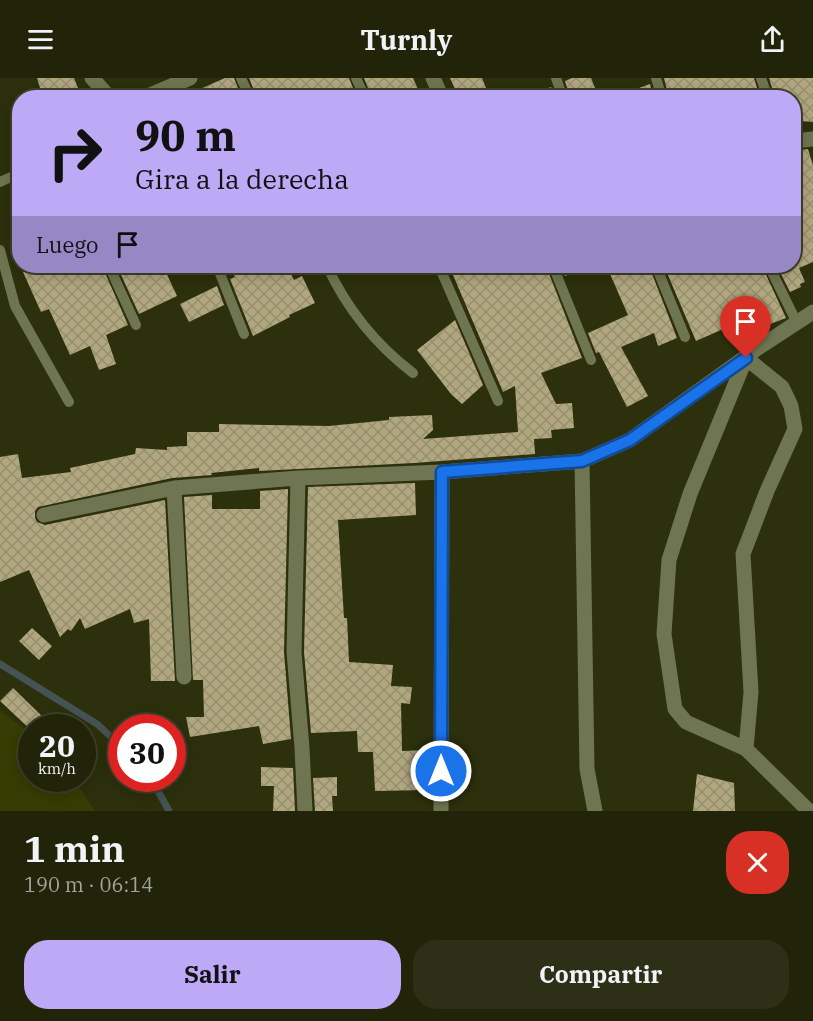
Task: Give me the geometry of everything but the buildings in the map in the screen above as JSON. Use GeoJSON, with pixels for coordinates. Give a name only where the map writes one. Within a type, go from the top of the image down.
{"type":"FeatureCollection","features":[{"type":"Feature","properties":{"kind":"street"},"geometry":{"type":"LineString","coordinates":[[92,78],[103,90]]}},
{"type":"Feature","properties":{"kind":"street"},"geometry":{"type":"LineString","coordinates":[[162,90],[190,78]]}},
{"type":"Feature","properties":{"kind":"street"},"geometry":{"type":"LineString","coordinates":[[44,515],[174,488],[582,461],[630,440],[813,312]]}},
{"type":"Feature","properties":{"kind":"street"},"geometry":{"type":"LineString","coordinates":[[746,358],[782,387],[791,406],[795,429],[767,490],[743,554],[751,692],[746,749]]}},
{"type":"Feature","properties":{"kind":"street"},"geometry":{"type":"LineString","coordinates":[[746,358],[690,494],[669,560],[664,634],[675,709],[686,722],[746,749],[809,811]]}},
{"type":"Feature","properties":{"kind":"street"},"geometry":{"type":"LineString","coordinates":[[582,461],[586,769],[595,811]]}},
{"type":"Feature","properties":{"kind":"street"},"geometry":{"type":"LineString","coordinates":[[441,811],[442,472]]}},
{"type":"Feature","properties":{"kind":"street"},"geometry":{"type":"LineString","coordinates":[[298,478],[294,652],[305,811]]}},
{"type":"Feature","properties":{"kind":"street"},"geometry":{"type":"LineString","coordinates":[[174,488],[184,677]]}},
{"type":"Feature","properties":{"kind":"lane"},"geometry":{"type":"LineString","coordinates":[[0,250],[15,306],[69,402]]}},
{"type":"Feature","properties":{"kind":"lane"},"geometry":{"type":"LineString","coordinates":[[112,273],[136,325]]}},
{"type":"Feature","properties":{"kind":"lane"},"geometry":{"type":"LineString","coordinates":[[220,273],[244,334]]}},
{"type":"Feature","properties":{"kind":"lane"},"geometry":{"type":"LineString","coordinates":[[330,273],[339,291],[362,324],[396,360],[413,373]]}},
{"type":"Feature","properties":{"kind":"lane"},"geometry":{"type":"LineString","coordinates":[[442,273],[498,401]]}},
{"type":"Feature","properties":{"kind":"lane"},"geometry":{"type":"LineString","coordinates":[[556,273],[591,360]]}},
{"type":"Feature","properties":{"kind":"lane"},"geometry":{"type":"LineString","coordinates":[[659,273],[685,337]]}},
{"type":"Feature","properties":{"kind":"lane"},"geometry":{"type":"LineString","coordinates":[[772,273],[797,322]]}},
{"type":"Feature","properties":{"kind":"green space"},"geometry":{"type":"Polygon","coordinates":[[[0,710],[18,724],[18,792],[83,792],[95,811],[0,811],[0,710]]]}},
{"type":"Feature","properties":{"kind":"waterway"},"geometry":{"type":"LineString","coordinates":[[0,664],[97,724],[108,734]]}},
{"type":"Feature","properties":{"kind":"waterway"},"geometry":{"type":"LineString","coordinates":[[159,792],[169,811]]}},
{"type":"Feature","properties":{"kind":"route"},"geometry":{"type":"LineString","coordinates":[[441,771],[442,472],[582,461],[630,440],[746,358]]}}]}
